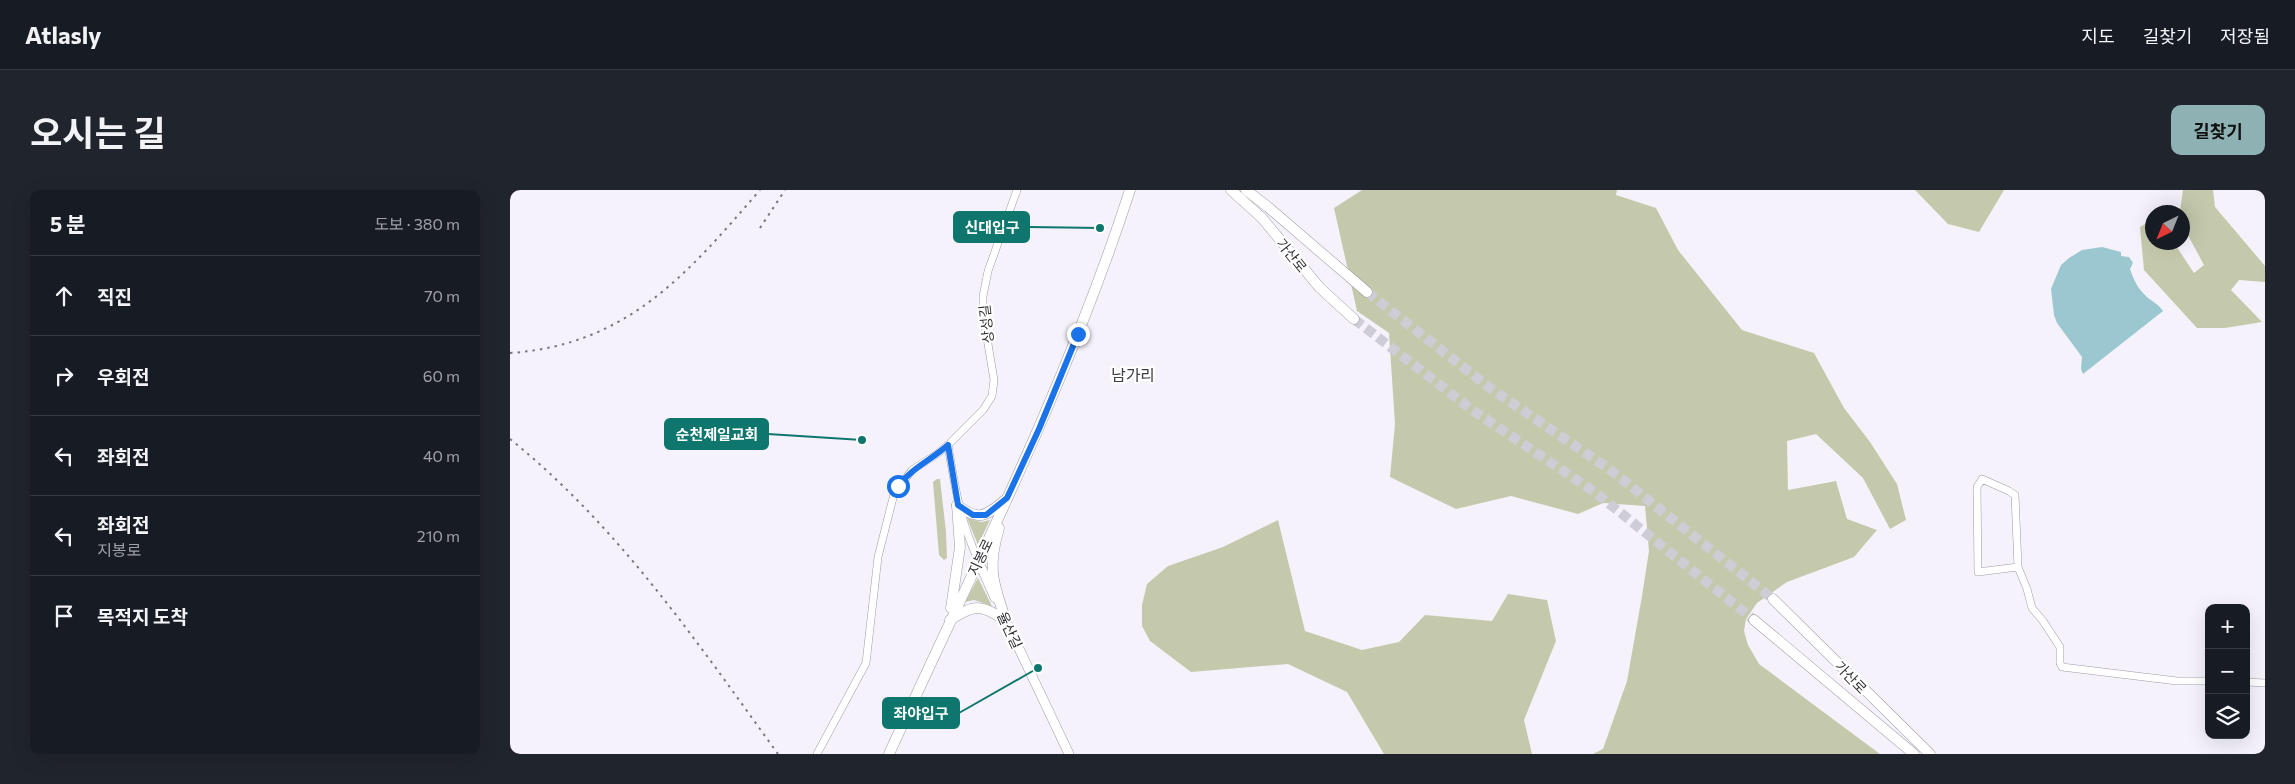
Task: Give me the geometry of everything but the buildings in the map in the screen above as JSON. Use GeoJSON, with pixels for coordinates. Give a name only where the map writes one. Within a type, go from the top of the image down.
{"type":"FeatureCollection","features":[{"type":"Feature","properties":{"kind":"main road","name":"지봉로"},"geometry":{"type":"LineString","coordinates":[[889,754],[1063,372],[1105,268],[1130,190]]}},
{"type":"Feature","properties":{"kind":"main road","name":"가산로"},"geometry":{"type":"LineString","coordinates":[[1231,190],[1262,218],[1320,288],[1354,319]]}},
{"type":"Feature","properties":{"kind":"main road","name":"가산로"},"geometry":{"type":"LineString","coordinates":[[1246,190],[1367,292]]}},
{"type":"Feature","properties":{"kind":"main road"},"geometry":{"type":"LineString","coordinates":[[958,505],[973,515],[986,515],[1007,498]]}},
{"type":"Feature","properties":{"kind":"main road"},"geometry":{"type":"LineString","coordinates":[[1006,621],[994,585],[991,563],[1007,498]]}},
{"type":"Feature","properties":{"kind":"main road"},"geometry":{"type":"LineString","coordinates":[[949,620],[960,547],[958,505]]}},
{"type":"Feature","properties":{"kind":"main road","name":"가산로"},"geometry":{"type":"LineString","coordinates":[[1773,600],[1930,754]]}},
{"type":"Feature","properties":{"kind":"main road"},"geometry":{"type":"LineString","coordinates":[[949,620],[967,608],[974,607],[993,612],[1006,621]]}},
{"type":"Feature","properties":{"kind":"main road","name":"가산로"},"geometry":{"type":"LineString","coordinates":[[1754,620],[1914,754]]}},
{"type":"Feature","properties":{"kind":"street","name":"상성길"},"geometry":{"type":"LineString","coordinates":[[817,754],[866,663],[878,557],[894,494],[912,470],[948,445],[983,410],[992,396],[994,380],[983,314],[983,296],[988,271],[1017,190]]}},
{"type":"Feature","properties":{"kind":"street"},"geometry":{"type":"LineString","coordinates":[[948,445],[958,505],[967,536],[978,560]]}},
{"type":"Feature","properties":{"kind":"street"},"geometry":{"type":"LineString","coordinates":[[2018,567],[1978,572],[1977,487],[1982,479],[2014,495],[2018,567],[2027,588],[2032,608],[2060,647],[2060,663],[2062,667],[2177,681],[2205,681]]}},
{"type":"Feature","properties":{"kind":"street","name":"율산길"},"geometry":{"type":"LineString","coordinates":[[978,560],[1069,754]]}},
{"type":"Feature","properties":{"kind":"street"},"geometry":{"type":"LineString","coordinates":[[2250,682],[2265,683]]}},
{"type":"Feature","properties":{"kind":"green space"},"geometry":{"type":"Polygon","coordinates":[[[1362,190],[1617,190],[1616,195],[1656,208],[1678,250],[1742,330],[1814,353],[1844,408],[1870,442],[1897,484],[1906,520],[1890,529],[1863,478],[1816,434],[1787,441],[1788,490],[1836,481],[1847,519],[1877,530],[1854,557],[1787,582],[1757,603],[1746,619],[1744,631],[1748,645],[1759,664],[1880,754],[1593,754],[1603,749],[1627,681],[1649,551],[1645,506],[1603,503],[1578,514],[1511,496],[1456,509],[1390,477],[1395,424],[1389,333],[1357,311],[1334,208],[1362,190]]]}},
{"type":"Feature","properties":{"kind":"green space"},"geometry":{"type":"Polygon","coordinates":[[[1915,190],[2004,190],[1979,232],[1948,224],[1915,190]]]}},
{"type":"Feature","properties":{"kind":"green space"},"geometry":{"type":"Polygon","coordinates":[[[2183,190],[2213,190],[2215,207],[2265,266],[2265,282],[2239,280],[2231,290],[2262,322],[2225,328],[2197,328],[2144,270],[2140,227],[2145,224],[2145,250],[2179,250],[2194,273],[2204,265],[2190,239],[2190,205],[2181,205],[2183,190]]]}},
{"type":"Feature","properties":{"kind":"green space"},"geometry":{"type":"Polygon","coordinates":[[[940,479],[946,532],[947,558],[944,560],[939,555],[933,482],[940,479]]]}},
{"type":"Feature","properties":{"kind":"green space"},"geometry":{"type":"Polygon","coordinates":[[[967,518],[981,522],[990,520],[978,545],[967,518]]]}},
{"type":"Feature","properties":{"kind":"green space"},"geometry":{"type":"Polygon","coordinates":[[[1278,520],[1305,631],[1362,650],[1399,642],[1425,615],[1492,621],[1508,594],[1547,600],[1556,641],[1524,720],[1532,754],[1384,754],[1347,692],[1288,664],[1191,672],[1150,641],[1142,626],[1142,605],[1147,584],[1168,566],[1223,547],[1278,520]]]}},
{"type":"Feature","properties":{"kind":"green space"},"geometry":{"type":"Polygon","coordinates":[[[978,578],[992,606],[974,600],[965,602],[978,578]]]}},
{"type":"Feature","properties":{"kind":"water"},"geometry":{"type":"Polygon","coordinates":[[[2102,247],[2121,252],[2121,256],[2129,257],[2133,263],[2130,269],[2137,285],[2163,311],[2083,374],[2081,369],[2082,357],[2057,323],[2054,315],[2051,289],[2061,265],[2069,258],[2082,250],[2102,247]]]}},
{"type":"Feature","properties":{"kind":"tunnel"},"geometry":{"type":"LineString","coordinates":[[1367,292],[1490,388],[1609,469],[1773,599]]}},
{"type":"Feature","properties":{"kind":"tunnel"},"geometry":{"type":"LineString","coordinates":[[1354,319],[1471,409],[1596,493],[1754,620]]}},
{"type":"Feature","properties":{"kind":"railway"},"geometry":{"type":"LineString","coordinates":[[510,353],[552,347],[589,336],[622,320],[652,300],[680,276],[760,190]]}},
{"type":"Feature","properties":{"kind":"railway"},"geometry":{"type":"LineString","coordinates":[[760,228],[785,190]]}},
{"type":"Feature","properties":{"kind":"railway"},"geometry":{"type":"LineString","coordinates":[[510,439],[549,473],[621,547],[686,628],[778,754]]}},
{"type":"Feature","properties":{"kind":"place","name":"신대입구"},"geometry":{"type":"Point","coordinates":[1100,228]}},
{"type":"Feature","properties":{"kind":"place","name":"순천제일교회"},"geometry":{"type":"Point","coordinates":[862,440]}},
{"type":"Feature","properties":{"kind":"place","name":"좌야입구"},"geometry":{"type":"Point","coordinates":[1038,668]}},
{"type":"Feature","properties":{"kind":"district","name":"남가리"},"geometry":{"type":"Point","coordinates":[1133,374]}},
{"type":"Feature","properties":{"kind":"route"},"geometry":{"type":"LineString","coordinates":[[898,486],[912,470],[948,445],[958,505],[973,515],[986,515],[993,511],[1007,498],[1039,429],[1078,334]]}}]}
